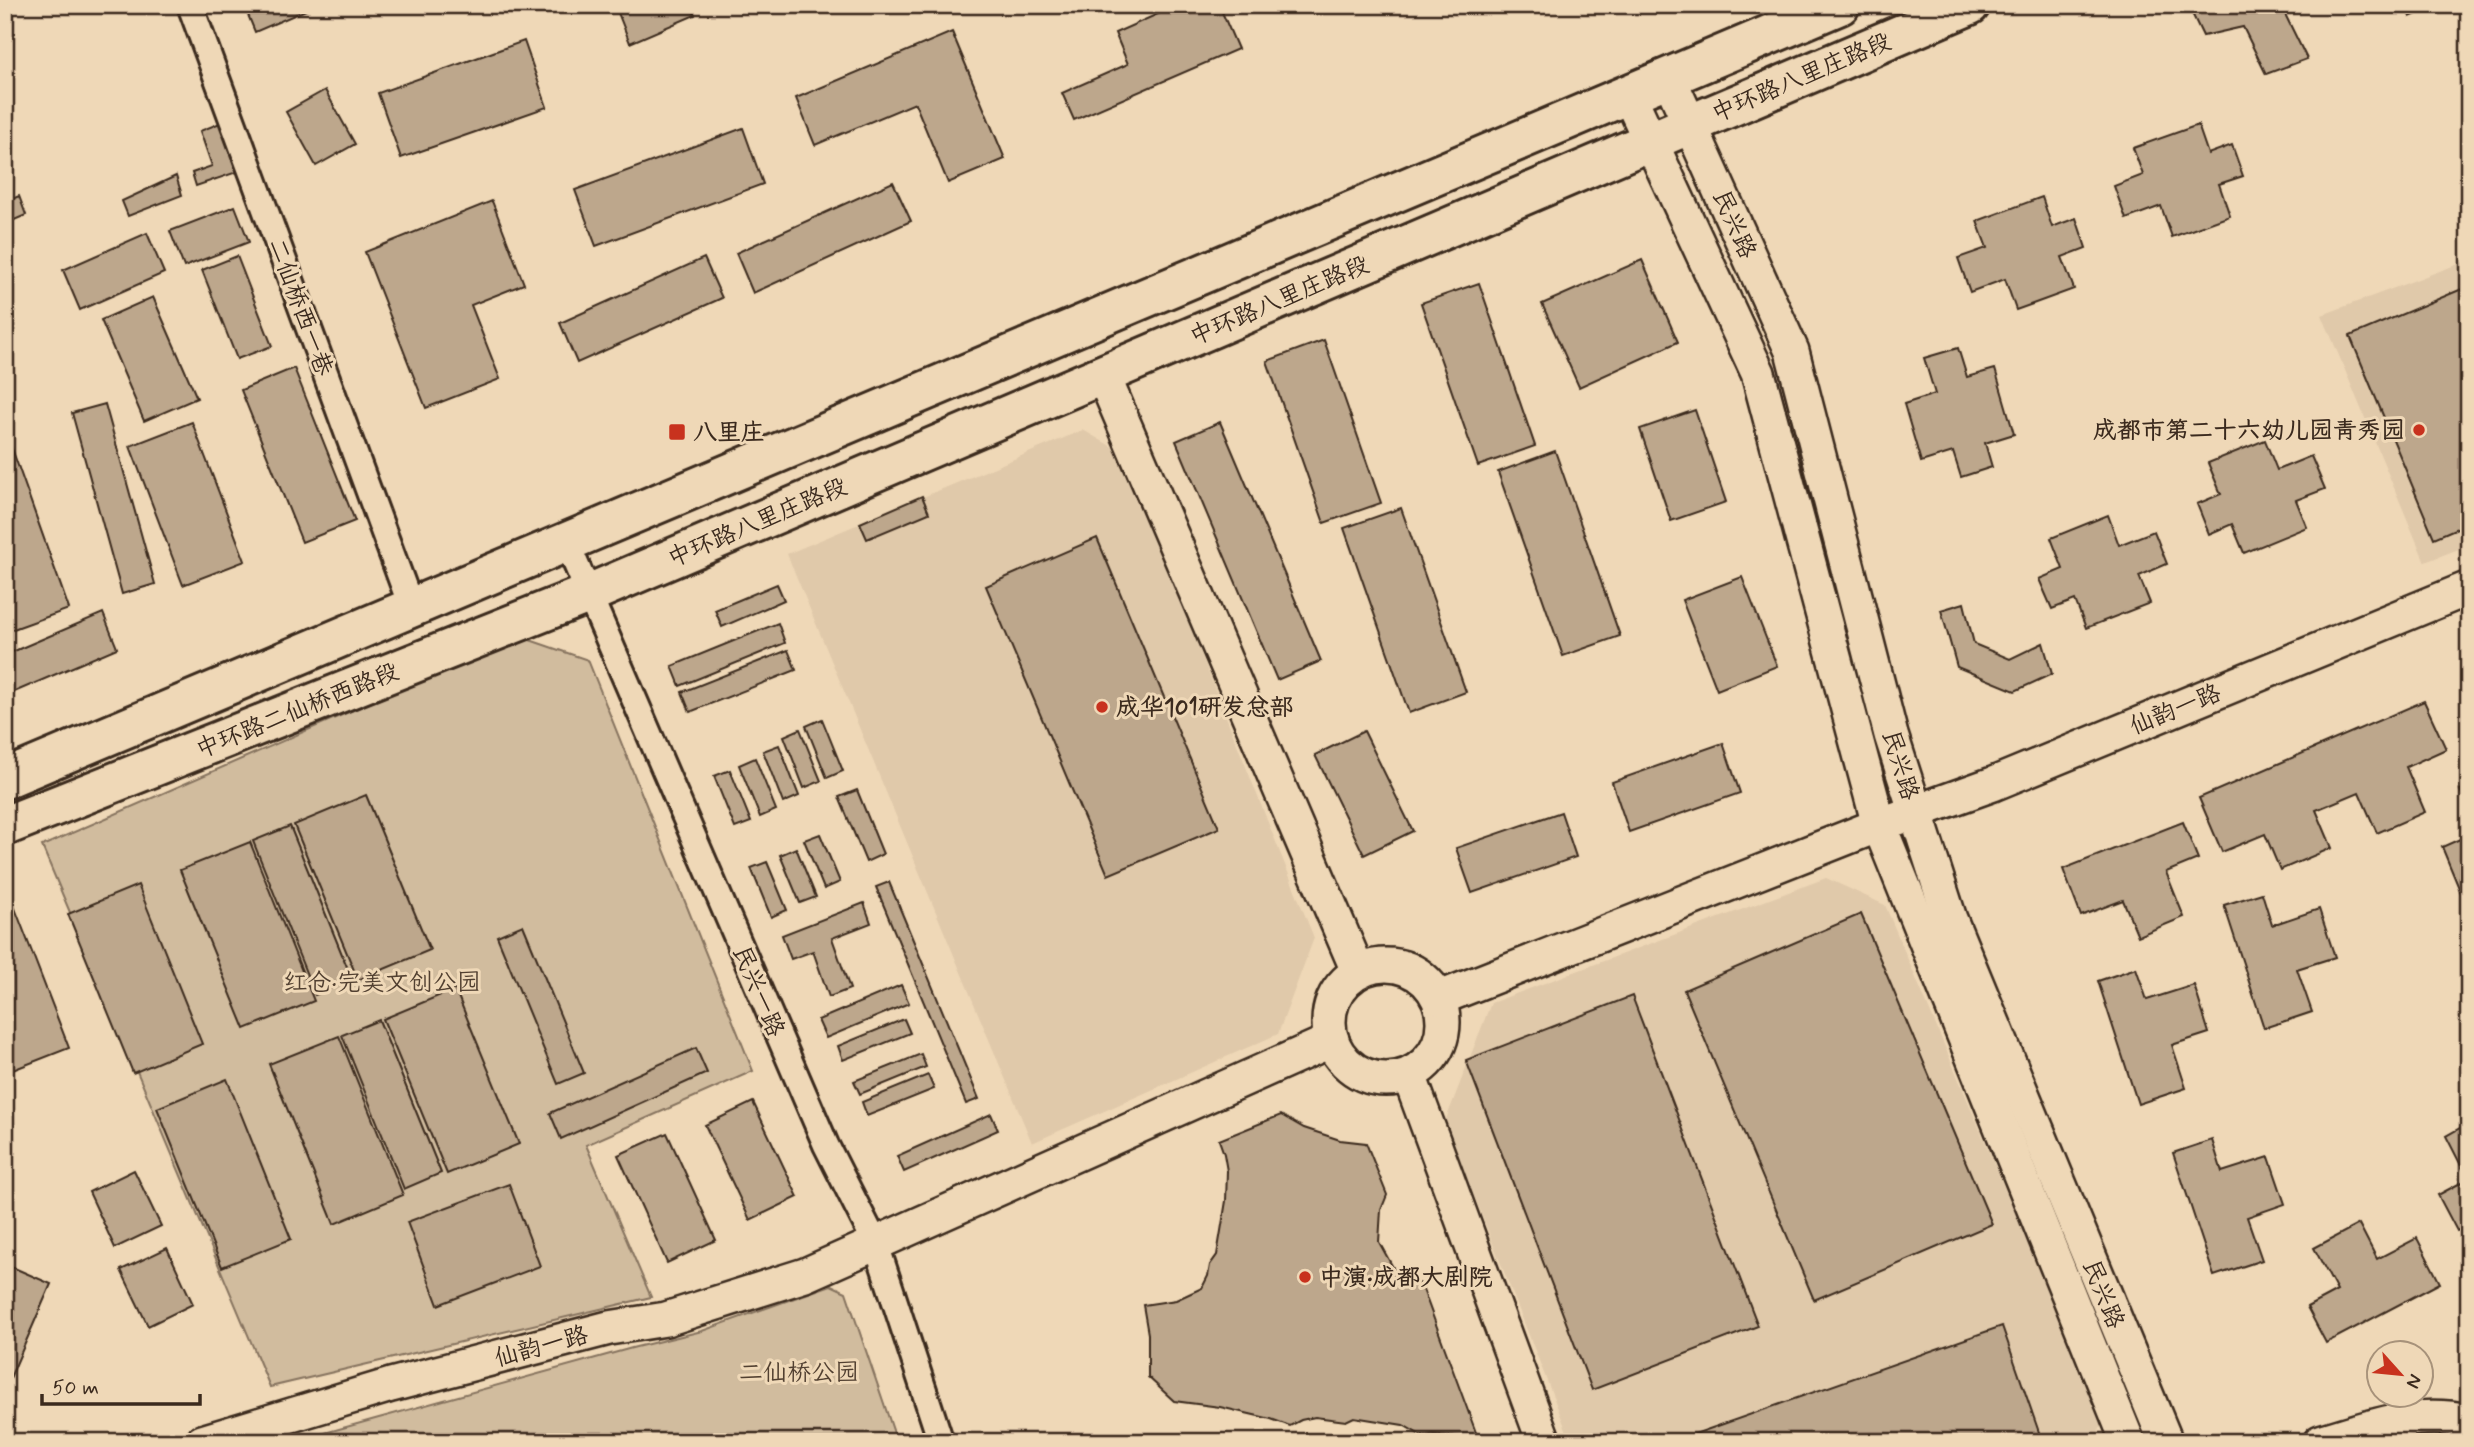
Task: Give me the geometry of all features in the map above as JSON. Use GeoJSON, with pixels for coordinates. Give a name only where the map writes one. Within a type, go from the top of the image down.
{"type":"FeatureCollection","features":[{"type":"Feature","properties":{"kind":"main road","name":"中环路八里庄路段"},"geometry":{"type":"LineString","coordinates":[[567,543],[1840,5]]}},
{"type":"Feature","properties":{"kind":"main road","name":"中环路八里庄路段"},"geometry":{"type":"LineString","coordinates":[[588,594],[1970,5]]}},
{"type":"Feature","properties":{"kind":"main road","name":"中环路二仙桥西路段"},"geometry":{"type":"LineString","coordinates":[[5,779],[567,543]]}},
{"type":"Feature","properties":{"kind":"main road","name":"中环路二仙桥西路段"},"geometry":{"type":"LineString","coordinates":[[5,826],[588,594]]}},
{"type":"Feature","properties":{"kind":"street","name":"二仙桥西一巷"},"geometry":{"type":"LineString","coordinates":[[190,5],[412,608]]}},
{"type":"Feature","properties":{"kind":"street","name":"民兴路"},"geometry":{"type":"LineString","coordinates":[[1669,78],[1792,351],[1891,735],[1950,919],[2166,1442]]}},
{"type":"Feature","properties":{"kind":"street","name":"民兴路"},"geometry":{"type":"LineString","coordinates":[[1629,95],[1758,373],[1879,825],[2128,1442]]}},
{"type":"Feature","properties":{"kind":"street"},"geometry":{"type":"LineString","coordinates":[[1103,375],[1358,971]]}},
{"type":"Feature","properties":{"kind":"street","name":"民兴一路"},"geometry":{"type":"LineString","coordinates":[[567,543],[826,1145],[876,1244],[941,1442]]}},
{"type":"Feature","properties":{"kind":"street","name":"仙韵一路"},"geometry":{"type":"LineString","coordinates":[[1440,998],[1879,825],[1993,785],[2469,588]]}},
{"type":"Feature","properties":{"kind":"street"},"geometry":{"type":"LineString","coordinates":[[1377,964],[1397,964],[1416,972],[1430,983],[1440,998],[1444,1016],[1443,1035],[1436,1051],[1424,1066],[1409,1075],[1391,1079],[1373,1078],[1356,1071],[1341,1058],[1332,1040],[1328,1020],[1332,1001],[1343,984],[1358,971],[1377,964]]}},
{"type":"Feature","properties":{"kind":"street","name":"仙韵一路"},"geometry":{"type":"LineString","coordinates":[[202,1442],[417,1378],[609,1328],[666,1319],[804,1275],[1332,1040]]}},
{"type":"Feature","properties":{"kind":"street"},"geometry":{"type":"LineString","coordinates":[[1409,1075],[1544,1442]]}},
{"type":"Feature","properties":{"kind":"street"},"geometry":{"type":"LineString","coordinates":[[2332,1438],[2404,1418],[2452,1417],[2469,1421]]}},
{"type":"Feature","properties":{"kind":"street"},"geometry":{"type":"LineString","coordinates":[[2332,1438],[2396,1433],[2457,1442]]}},
{"type":"Feature","properties":{"kind":"shaded area","name":"成都市第二十六幼儿园青秀园"},"geometry":{"type":"Polygon","coordinates":[[[2469,260],[2469,545],[2425,562],[2322,315],[2469,260]]]}},
{"type":"Feature","properties":{"kind":"shaded area"},"geometry":{"type":"Polygon","coordinates":[[[1083,430],[1121,452],[1314,938],[1278,1034],[1032,1143],[787,554],[1083,430]]]}},
{"type":"Feature","properties":{"kind":"shaded area"},"geometry":{"type":"Polygon","coordinates":[[[1826,878],[1885,905],[2103,1421],[2094,1442],[1571,1442],[1445,1122],[1491,1003],[1826,878]]]}},
{"type":"Feature","properties":{"kind":"green space","name":"红仓·完美文创公园"},"geometry":{"type":"Polygon","coordinates":[[[521,637],[588,660],[753,1071],[586,1145],[651,1297],[270,1387],[42,846],[521,637]]]}},
{"type":"Feature","properties":{"kind":"green space","name":"二仙桥公园"},"geometry":{"type":"Polygon","coordinates":[[[831,1285],[846,1292],[897,1442],[292,1442],[702,1331],[831,1285]]]}},
{"type":"Feature","properties":{"kind":"building"},"geometry":{"type":"Polygon","coordinates":[[[244,5],[304,5],[306,10],[255,32],[244,5]]]}},
{"type":"Feature","properties":{"kind":"building"},"geometry":{"type":"Polygon","coordinates":[[[615,5],[691,5],[695,15],[630,43],[615,5]]]}},
{"type":"Feature","properties":{"kind":"building"},"geometry":{"type":"Polygon","coordinates":[[[1178,5],[1219,5],[1238,49],[1074,120],[1062,93],[1128,64],[1115,33],[1178,5]]]}},
{"type":"Feature","properties":{"kind":"building"},"geometry":{"type":"Polygon","coordinates":[[[2188,5],[2284,5],[2281,6],[2307,59],[2266,74],[2243,27],[2203,36],[2188,5]]]}},
{"type":"Feature","properties":{"kind":"building"},"geometry":{"type":"Polygon","coordinates":[[[2406,5],[2433,5],[2434,7],[2410,17],[2406,5]]]}},
{"type":"Feature","properties":{"kind":"building"},"geometry":{"type":"Polygon","coordinates":[[[952,32],[1005,159],[948,183],[915,103],[815,145],[796,98],[952,32]]]}},
{"type":"Feature","properties":{"kind":"building"},"geometry":{"type":"Polygon","coordinates":[[[524,41],[547,107],[401,158],[378,93],[524,41]]]}},
{"type":"Feature","properties":{"kind":"building"},"geometry":{"type":"Polygon","coordinates":[[[325,90],[355,144],[316,166],[286,112],[325,90]]]}},
{"type":"Feature","properties":{"kind":"building"},"geometry":{"type":"Polygon","coordinates":[[[220,123],[237,172],[196,186],[192,173],[212,166],[200,131],[220,123]]]}},
{"type":"Feature","properties":{"kind":"building"},"geometry":{"type":"Polygon","coordinates":[[[2198,125],[2208,154],[2232,145],[2243,176],[2219,184],[2230,216],[2172,237],[2161,206],[2126,219],[2114,186],[2143,175],[2133,148],[2198,125]]]}},
{"type":"Feature","properties":{"kind":"building"},"geometry":{"type":"Polygon","coordinates":[[[743,128],[763,184],[596,246],[575,190],[743,128]]]}},
{"type":"Feature","properties":{"kind":"building"},"geometry":{"type":"Polygon","coordinates":[[[5,169],[12,185],[5,187],[5,169]]]}},
{"type":"Feature","properties":{"kind":"building"},"geometry":{"type":"Polygon","coordinates":[[[176,176],[182,195],[128,216],[122,201],[176,176]]]}},
{"type":"Feature","properties":{"kind":"building"},"geometry":{"type":"Polygon","coordinates":[[[893,182],[911,221],[753,293],[736,253],[893,182]]]}},
{"type":"Feature","properties":{"kind":"building"},"geometry":{"type":"Polygon","coordinates":[[[19,196],[26,215],[5,224],[5,202],[19,196]]]}},
{"type":"Feature","properties":{"kind":"building"},"geometry":{"type":"Polygon","coordinates":[[[2042,197],[2052,227],[2076,218],[2086,248],[2062,257],[2074,289],[2016,310],[2005,279],[1970,292],[1958,258],[1987,248],[1977,221],[2042,197]]]}},
{"type":"Feature","properties":{"kind":"building"},"geometry":{"type":"Polygon","coordinates":[[[492,201],[524,284],[471,305],[500,379],[426,408],[365,252],[492,201]]]}},
{"type":"Feature","properties":{"kind":"building"},"geometry":{"type":"Polygon","coordinates":[[[235,206],[249,242],[184,267],[170,231],[235,206]]]}},
{"type":"Feature","properties":{"kind":"building"},"geometry":{"type":"Polygon","coordinates":[[[147,233],[164,273],[80,310],[63,270],[147,233]]]}},
{"type":"Feature","properties":{"kind":"building"},"geometry":{"type":"Polygon","coordinates":[[[237,256],[272,346],[237,359],[202,270],[237,256]]]}},
{"type":"Feature","properties":{"kind":"building"},"geometry":{"type":"Polygon","coordinates":[[[704,258],[722,298],[577,363],[560,323],[704,258]]]}},
{"type":"Feature","properties":{"kind":"building"},"geometry":{"type":"Polygon","coordinates":[[[1642,260],[1678,342],[1579,387],[1542,304],[1642,260]]]}},
{"type":"Feature","properties":{"kind":"building"},"geometry":{"type":"Polygon","coordinates":[[[1479,283],[1535,446],[1478,466],[1421,303],[1479,283]]]}},
{"type":"Feature","properties":{"kind":"building","name":"成都市第二十六幼儿园青秀园"},"geometry":{"type":"Polygon","coordinates":[[[2469,286],[2469,523],[2434,538],[2350,336],[2469,286]]]}},
{"type":"Feature","properties":{"kind":"building"},"geometry":{"type":"Polygon","coordinates":[[[153,297],[197,398],[144,421],[101,320],[153,297]]]}},
{"type":"Feature","properties":{"kind":"building"},"geometry":{"type":"Polygon","coordinates":[[[1324,340],[1381,503],[1324,523],[1267,361],[1324,340]]]}},
{"type":"Feature","properties":{"kind":"building"},"geometry":{"type":"Polygon","coordinates":[[[1958,348],[1967,377],[1995,369],[2014,434],[1985,443],[1992,467],[1961,477],[1953,452],[1921,462],[1904,404],[1935,394],[1924,358],[1958,348]]]}},
{"type":"Feature","properties":{"kind":"building"},"geometry":{"type":"Polygon","coordinates":[[[294,368],[355,521],[302,542],[241,390],[294,368]]]}},
{"type":"Feature","properties":{"kind":"building"},"geometry":{"type":"Polygon","coordinates":[[[105,404],[155,584],[122,594],[72,413],[105,404]]]}},
{"type":"Feature","properties":{"kind":"building"},"geometry":{"type":"Polygon","coordinates":[[[1695,410],[1726,502],[1671,521],[1640,429],[1695,410]]]}},
{"type":"Feature","properties":{"kind":"building"},"geometry":{"type":"Polygon","coordinates":[[[192,422],[245,561],[183,585],[130,446],[192,422]]]}},
{"type":"Feature","properties":{"kind":"building"},"geometry":{"type":"Polygon","coordinates":[[[1220,422],[1321,661],[1277,680],[1176,441],[1220,422]]]}},
{"type":"Feature","properties":{"kind":"building"},"geometry":{"type":"Polygon","coordinates":[[[5,429],[69,609],[5,632],[5,429]]]}},
{"type":"Feature","properties":{"kind":"building"},"geometry":{"type":"Polygon","coordinates":[[[2265,440],[2277,470],[2311,456],[2325,489],[2296,500],[2307,527],[2244,553],[2232,524],[2209,534],[2197,504],[2221,494],[2208,463],[2265,440]]]}},
{"type":"Feature","properties":{"kind":"building"},"geometry":{"type":"Polygon","coordinates":[[[1555,451],[1620,636],[1563,656],[1498,472],[1555,451]]]}},
{"type":"Feature","properties":{"kind":"building"},"geometry":{"type":"Polygon","coordinates":[[[922,496],[929,513],[867,539],[860,523],[922,496]]]}},
{"type":"Feature","properties":{"kind":"building"},"geometry":{"type":"Polygon","coordinates":[[[1401,508],[1466,692],[1409,713],[1344,528],[1401,508]]]}},
{"type":"Feature","properties":{"kind":"building"},"geometry":{"type":"Polygon","coordinates":[[[2108,515],[2119,545],[2154,531],[2167,564],[2139,576],[2150,603],[2086,628],[2075,600],[2052,609],[2039,579],[2063,569],[2051,538],[2108,515]]]}},
{"type":"Feature","properties":{"kind":"building","name":"成华101研发总部"},"geometry":{"type":"Polygon","coordinates":[[[1097,538],[1219,828],[1108,875],[986,586],[1097,538]]]}},
{"type":"Feature","properties":{"kind":"building"},"geometry":{"type":"Polygon","coordinates":[[[1742,577],[1777,666],[1717,690],[1682,600],[1742,577]]]}},
{"type":"Feature","properties":{"kind":"building"},"geometry":{"type":"Polygon","coordinates":[[[777,584],[784,600],[722,627],[715,610],[777,584]]]}},
{"type":"Feature","properties":{"kind":"building"},"geometry":{"type":"Polygon","coordinates":[[[1964,603],[1974,644],[2010,659],[2043,643],[2052,674],[2015,691],[1957,667],[1941,610],[1964,603]]]}},
{"type":"Feature","properties":{"kind":"building"},"geometry":{"type":"Polygon","coordinates":[[[103,613],[117,648],[5,696],[5,655],[103,613]]]}},
{"type":"Feature","properties":{"kind":"building"},"geometry":{"type":"Polygon","coordinates":[[[778,623],[785,643],[680,686],[672,666],[778,623]]]}},
{"type":"Feature","properties":{"kind":"building"},"geometry":{"type":"Polygon","coordinates":[[[788,650],[796,670],[690,712],[682,692],[788,650]]]}},
{"type":"Feature","properties":{"kind":"building"},"geometry":{"type":"Polygon","coordinates":[[[2424,701],[2446,749],[2406,767],[2425,812],[2377,833],[2359,792],[2316,810],[2332,848],[2280,870],[2265,834],[2222,852],[2199,798],[2424,701]]]}},
{"type":"Feature","properties":{"kind":"building"},"geometry":{"type":"Polygon","coordinates":[[[822,719],[843,771],[827,778],[806,726],[822,719]]]}},
{"type":"Feature","properties":{"kind":"building"},"geometry":{"type":"Polygon","coordinates":[[[800,729],[821,781],[804,788],[784,736],[800,729]]]}},
{"type":"Feature","properties":{"kind":"building"},"geometry":{"type":"Polygon","coordinates":[[[1364,731],[1413,831],[1364,855],[1315,755],[1364,731]]]}},
{"type":"Feature","properties":{"kind":"building"},"geometry":{"type":"Polygon","coordinates":[[[1723,743],[1740,793],[1629,832],[1612,782],[1723,743]]]}},
{"type":"Feature","properties":{"kind":"building"},"geometry":{"type":"Polygon","coordinates":[[[779,745],[799,796],[783,803],[763,751],[779,745]]]}},
{"type":"Feature","properties":{"kind":"building"},"geometry":{"type":"Polygon","coordinates":[[[755,758],[776,810],[760,817],[739,765],[755,758]]]}},
{"type":"Feature","properties":{"kind":"building"},"geometry":{"type":"Polygon","coordinates":[[[730,770],[751,822],[735,828],[714,776],[730,770]]]}},
{"type":"Feature","properties":{"kind":"building"},"geometry":{"type":"Polygon","coordinates":[[[2469,786],[2469,811],[2460,790],[2469,786]]]}},
{"type":"Feature","properties":{"kind":"building"},"geometry":{"type":"Polygon","coordinates":[[[857,790],[883,854],[866,862],[839,797],[857,790]]]}},
{"type":"Feature","properties":{"kind":"building"},"geometry":{"type":"Polygon","coordinates":[[[366,795],[430,950],[358,980],[294,825],[366,795]]]}},
{"type":"Feature","properties":{"kind":"building"},"geometry":{"type":"Polygon","coordinates":[[[1561,812],[1576,857],[1472,893],[1456,848],[1561,812]]]}},
{"type":"Feature","properties":{"kind":"building"},"geometry":{"type":"Polygon","coordinates":[[[2183,822],[2198,859],[2166,872],[2184,917],[2138,936],[2123,900],[2081,916],[2063,869],[2183,822]]]}},
{"type":"Feature","properties":{"kind":"building"},"geometry":{"type":"Polygon","coordinates":[[[290,826],[352,979],[315,995],[253,841],[290,826]]]}},
{"type":"Feature","properties":{"kind":"building"},"geometry":{"type":"Polygon","coordinates":[[[820,834],[840,882],[824,889],[804,840],[820,834]]]}},
{"type":"Feature","properties":{"kind":"building"},"geometry":{"type":"Polygon","coordinates":[[[2469,835],[2469,890],[2461,893],[2442,847],[2469,835]]]}},
{"type":"Feature","properties":{"kind":"building"},"geometry":{"type":"Polygon","coordinates":[[[250,842],[314,1001],[245,1029],[180,870],[250,842]]]}},
{"type":"Feature","properties":{"kind":"building"},"geometry":{"type":"Polygon","coordinates":[[[796,848],[816,897],[800,903],[780,855],[796,848]]]}},
{"type":"Feature","properties":{"kind":"building"},"geometry":{"type":"Polygon","coordinates":[[[767,862],[787,910],[771,917],[751,868],[767,862]]]}},
{"type":"Feature","properties":{"kind":"building"},"geometry":{"type":"Polygon","coordinates":[[[889,882],[979,1099],[966,1104],[876,887],[889,882]]]}},
{"type":"Feature","properties":{"kind":"building"},"geometry":{"type":"Polygon","coordinates":[[[138,885],[202,1044],[133,1073],[68,914],[138,885]]]}},
{"type":"Feature","properties":{"kind":"building"},"geometry":{"type":"Polygon","coordinates":[[[2262,893],[2272,925],[2319,909],[2335,957],[2297,969],[2312,1012],[2264,1028],[2224,905],[2262,893]]]}},
{"type":"Feature","properties":{"kind":"building"},"geometry":{"type":"Polygon","coordinates":[[[13,903],[69,1048],[5,1073],[5,906],[13,903]]]}},
{"type":"Feature","properties":{"kind":"building"},"geometry":{"type":"Polygon","coordinates":[[[864,903],[871,923],[832,938],[850,989],[829,997],[813,951],[791,959],[782,935],[864,903]]]}},
{"type":"Feature","properties":{"kind":"building"},"geometry":{"type":"Polygon","coordinates":[[[1861,914],[1992,1224],[1814,1300],[1684,990],[1861,914]]]}},
{"type":"Feature","properties":{"kind":"building"},"geometry":{"type":"Polygon","coordinates":[[[523,925],[584,1073],[558,1084],[497,936],[523,925]]]}},
{"type":"Feature","properties":{"kind":"building"},"geometry":{"type":"Polygon","coordinates":[[[2136,968],[2147,1000],[2194,985],[2209,1033],[2172,1045],[2186,1088],[2138,1104],[2098,981],[2136,968]]]}},
{"type":"Feature","properties":{"kind":"building"},"geometry":{"type":"Polygon","coordinates":[[[901,985],[909,1003],[826,1038],[818,1020],[901,985]]]}},
{"type":"Feature","properties":{"kind":"building"},"geometry":{"type":"Polygon","coordinates":[[[455,989],[519,1144],[447,1174],[383,1019],[455,989]]]}},
{"type":"Feature","properties":{"kind":"building"},"geometry":{"type":"Polygon","coordinates":[[[1632,996],[1758,1326],[1592,1390],[1466,1060],[1632,996]]]}},
{"type":"Feature","properties":{"kind":"building"},"geometry":{"type":"Polygon","coordinates":[[[904,1019],[910,1033],[843,1060],[838,1046],[904,1019]]]}},
{"type":"Feature","properties":{"kind":"building"},"geometry":{"type":"Polygon","coordinates":[[[379,1020],[441,1173],[404,1189],[342,1035],[379,1020]]]}},
{"type":"Feature","properties":{"kind":"building"},"geometry":{"type":"Polygon","coordinates":[[[339,1036],[403,1195],[334,1224],[269,1064],[339,1036]]]}},
{"type":"Feature","properties":{"kind":"building"},"geometry":{"type":"Polygon","coordinates":[[[696,1048],[707,1073],[561,1139],[550,1113],[696,1048]]]}},
{"type":"Feature","properties":{"kind":"building"},"geometry":{"type":"Polygon","coordinates":[[[921,1054],[926,1067],[860,1094],[854,1081],[921,1054]]]}},
{"type":"Feature","properties":{"kind":"building"},"geometry":{"type":"Polygon","coordinates":[[[928,1075],[934,1089],[867,1116],[862,1102],[928,1075]]]}},
{"type":"Feature","properties":{"kind":"building"},"geometry":{"type":"Polygon","coordinates":[[[227,1079],[291,1239],[222,1267],[157,1108],[227,1079]]]}},
{"type":"Feature","properties":{"kind":"building"},"geometry":{"type":"Polygon","coordinates":[[[753,1102],[798,1197],[750,1220],[705,1125],[753,1102]]]}},
{"type":"Feature","properties":{"kind":"building"},"geometry":{"type":"Polygon","coordinates":[[[991,1114],[998,1130],[904,1172],[897,1156],[991,1114]]]}},
{"type":"Feature","properties":{"kind":"building","name":"中演·成都大剧院"},"geometry":{"type":"Polygon","coordinates":[[[1281,1115],[1304,1128],[1340,1140],[1366,1143],[1387,1195],[1381,1210],[1379,1242],[1395,1271],[1404,1278],[1421,1284],[1478,1438],[1433,1434],[1422,1436],[1403,1425],[1354,1417],[1346,1421],[1315,1417],[1290,1426],[1220,1407],[1174,1401],[1148,1377],[1148,1334],[1143,1305],[1176,1300],[1202,1288],[1210,1265],[1217,1255],[1226,1201],[1227,1171],[1219,1140],[1281,1115]]]}},
{"type":"Feature","properties":{"kind":"building"},"geometry":{"type":"Polygon","coordinates":[[[2469,1123],[2469,1225],[2457,1231],[2438,1195],[2468,1179],[2446,1136],[2469,1123]]]}},
{"type":"Feature","properties":{"kind":"building"},"geometry":{"type":"Polygon","coordinates":[[[667,1133],[716,1240],[667,1263],[618,1155],[667,1133]]]}},
{"type":"Feature","properties":{"kind":"building"},"geometry":{"type":"Polygon","coordinates":[[[2212,1140],[2222,1172],[2269,1157],[2285,1204],[2247,1217],[2262,1260],[2214,1276],[2173,1153],[2212,1140]]]}},
{"type":"Feature","properties":{"kind":"building"},"geometry":{"type":"Polygon","coordinates":[[[134,1170],[161,1226],[115,1248],[89,1192],[134,1170]]]}},
{"type":"Feature","properties":{"kind":"building"},"geometry":{"type":"Polygon","coordinates":[[[509,1184],[540,1266],[438,1305],[407,1222],[509,1184]]]}},
{"type":"Feature","properties":{"kind":"building"},"geometry":{"type":"Polygon","coordinates":[[[2359,1224],[2377,1259],[2417,1238],[2440,1283],[2326,1343],[2307,1307],[2337,1291],[2314,1248],[2359,1224]]]}},
{"type":"Feature","properties":{"kind":"building"},"geometry":{"type":"Polygon","coordinates":[[[167,1248],[193,1304],[148,1326],[121,1270],[167,1248]]]}},
{"type":"Feature","properties":{"kind":"building"},"geometry":{"type":"Polygon","coordinates":[[[5,1264],[51,1284],[7,1385],[5,1385],[5,1264]]]}},
{"type":"Feature","properties":{"kind":"building"},"geometry":{"type":"Polygon","coordinates":[[[2002,1326],[2041,1438],[2029,1442],[1672,1442],[2002,1326]]]}},
{"type":"Feature","properties":{"kind":"place","name":"成都市第二十六幼儿园青秀园"},"geometry":{"type":"Point","coordinates":[2419,430]}},
{"type":"Feature","properties":{"kind":"place","name":"八里庄"},"geometry":{"type":"Point","coordinates":[677,432]}},
{"type":"Feature","properties":{"kind":"place","name":"成华101研发总部"},"geometry":{"type":"Point","coordinates":[1102,707]}},
{"type":"Feature","properties":{"kind":"place","name":"中演·成都大剧院"},"geometry":{"type":"Point","coordinates":[1305,1277]}}]}
